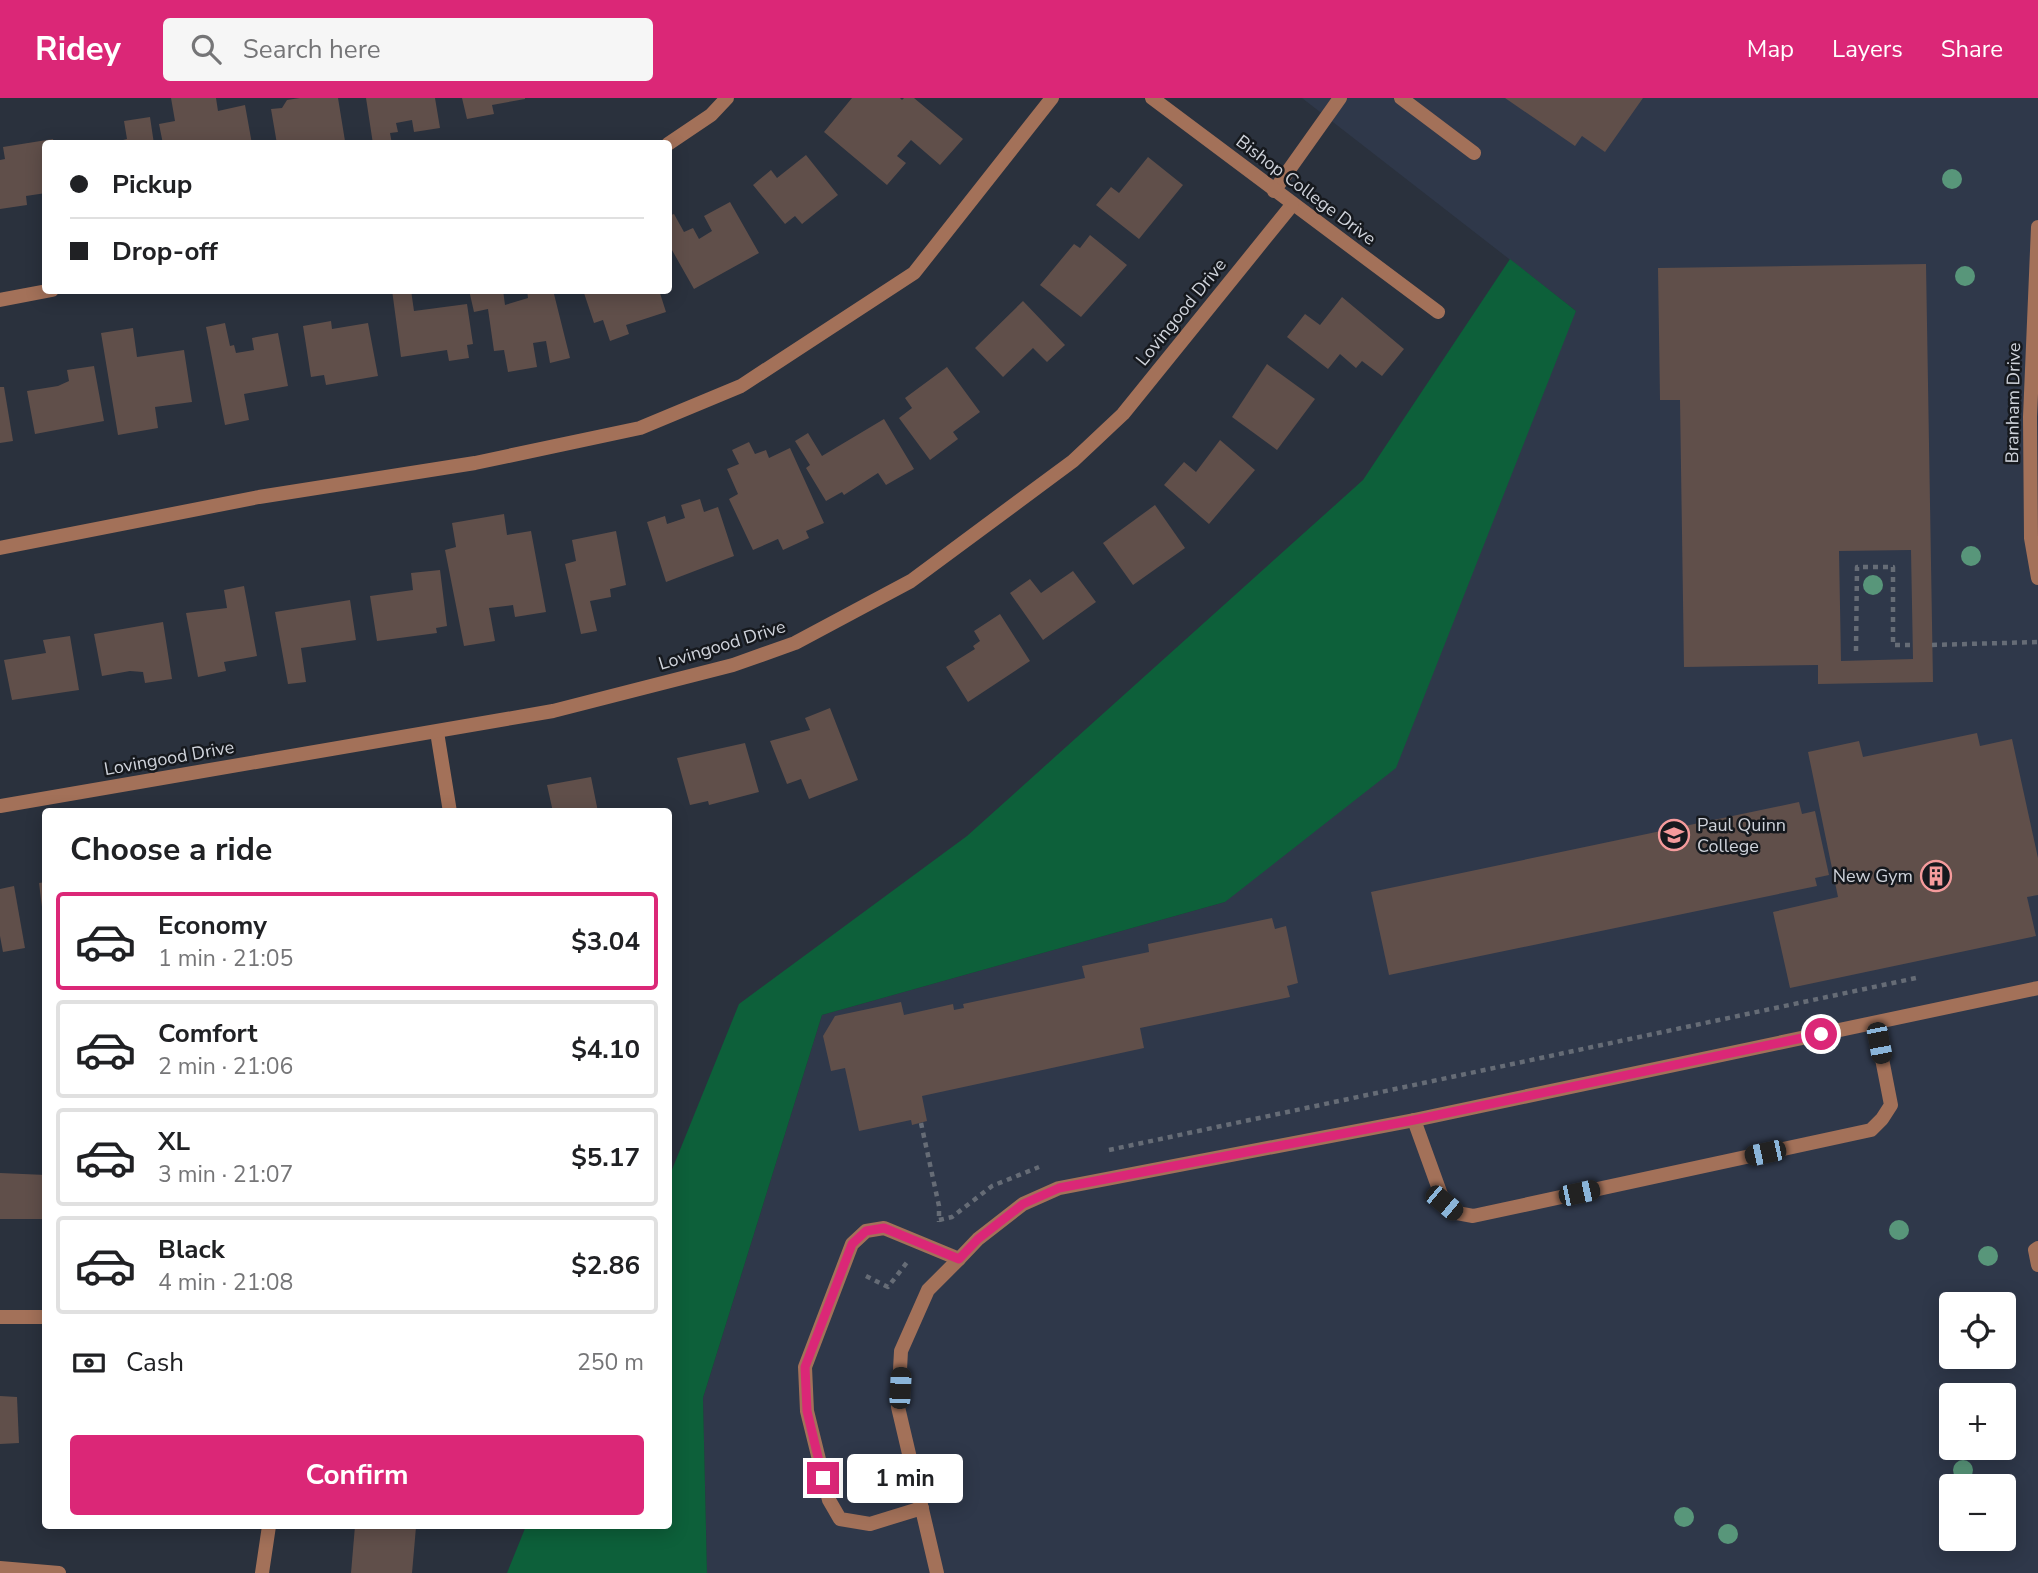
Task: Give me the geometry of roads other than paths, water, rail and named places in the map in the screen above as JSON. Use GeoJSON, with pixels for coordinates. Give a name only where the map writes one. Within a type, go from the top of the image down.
{"type":"FeatureCollection","features":[{"type":"Feature","properties":{"kind":"street"},"geometry":{"type":"LineString","coordinates":[[672,141],[711,114],[727,98]]}},
{"type":"Feature","properties":{"kind":"street"},"geometry":{"type":"LineString","coordinates":[[0,548],[260,497],[475,463],[640,428],[741,386],[914,273],[1052,98]]}},
{"type":"Feature","properties":{"kind":"street","name":"Bishop College Drive"},"geometry":{"type":"LineString","coordinates":[[1152,98],[1438,312]]}},
{"type":"Feature","properties":{"kind":"street"},"geometry":{"type":"LineString","coordinates":[[1274,191],[1340,98]]}},
{"type":"Feature","properties":{"kind":"street"},"geometry":{"type":"LineString","coordinates":[[1401,98],[1474,153]]}},
{"type":"Feature","properties":{"kind":"street","name":"Lovingood Drive"},"geometry":{"type":"LineString","coordinates":[[0,806],[553,711],[733,664],[795,643],[912,581],[1073,461],[1123,414],[1292,205]]}},
{"type":"Feature","properties":{"kind":"street","name":"Branham Drive"},"geometry":{"type":"LineString","coordinates":[[2038,228],[2030,417],[2038,578]]}},
{"type":"Feature","properties":{"kind":"street"},"geometry":{"type":"LineString","coordinates":[[0,300],[42,292]]}},
{"type":"Feature","properties":{"kind":"street"},"geometry":{"type":"LineString","coordinates":[[437,732],[449,808]]}},
{"type":"Feature","properties":{"kind":"street"},"geometry":{"type":"LineString","coordinates":[[937,1573],[898,1407],[901,1351],[928,1290],[978,1239],[1023,1204],[1059,1188],[1414,1120],[2038,988]]}},
{"type":"Feature","properties":{"kind":"street"},"geometry":{"type":"LineString","coordinates":[[1414,1120],[1444,1203],[1457,1213],[1474,1216],[1871,1130],[1891,1105],[1875,1023]]}},
{"type":"Feature","properties":{"kind":"street"},"geometry":{"type":"LineString","coordinates":[[922,1508],[870,1524],[840,1519],[829,1500],[807,1411],[805,1367],[852,1244],[866,1231],[884,1228],[959,1259]]}},
{"type":"Feature","properties":{"kind":"street"},"geometry":{"type":"LineString","coordinates":[[2038,1248],[2035,1250],[2038,1265]]}},
{"type":"Feature","properties":{"kind":"street"},"geometry":{"type":"LineString","coordinates":[[0,1317],[42,1317]]}},
{"type":"Feature","properties":{"kind":"street"},"geometry":{"type":"LineString","coordinates":[[262,1573],[269,1529]]}},
{"type":"Feature","properties":{"kind":"street"},"geometry":{"type":"LineString","coordinates":[[0,1568],[59,1573]]}},
{"type":"Feature","properties":{"kind":"place","name":"Paul Quinn College"},"geometry":{"type":"Point","coordinates":[1674,835]}},
{"type":"Feature","properties":{"kind":"place","name":"New Gym"},"geometry":{"type":"Point","coordinates":[1936,876]}}]}
